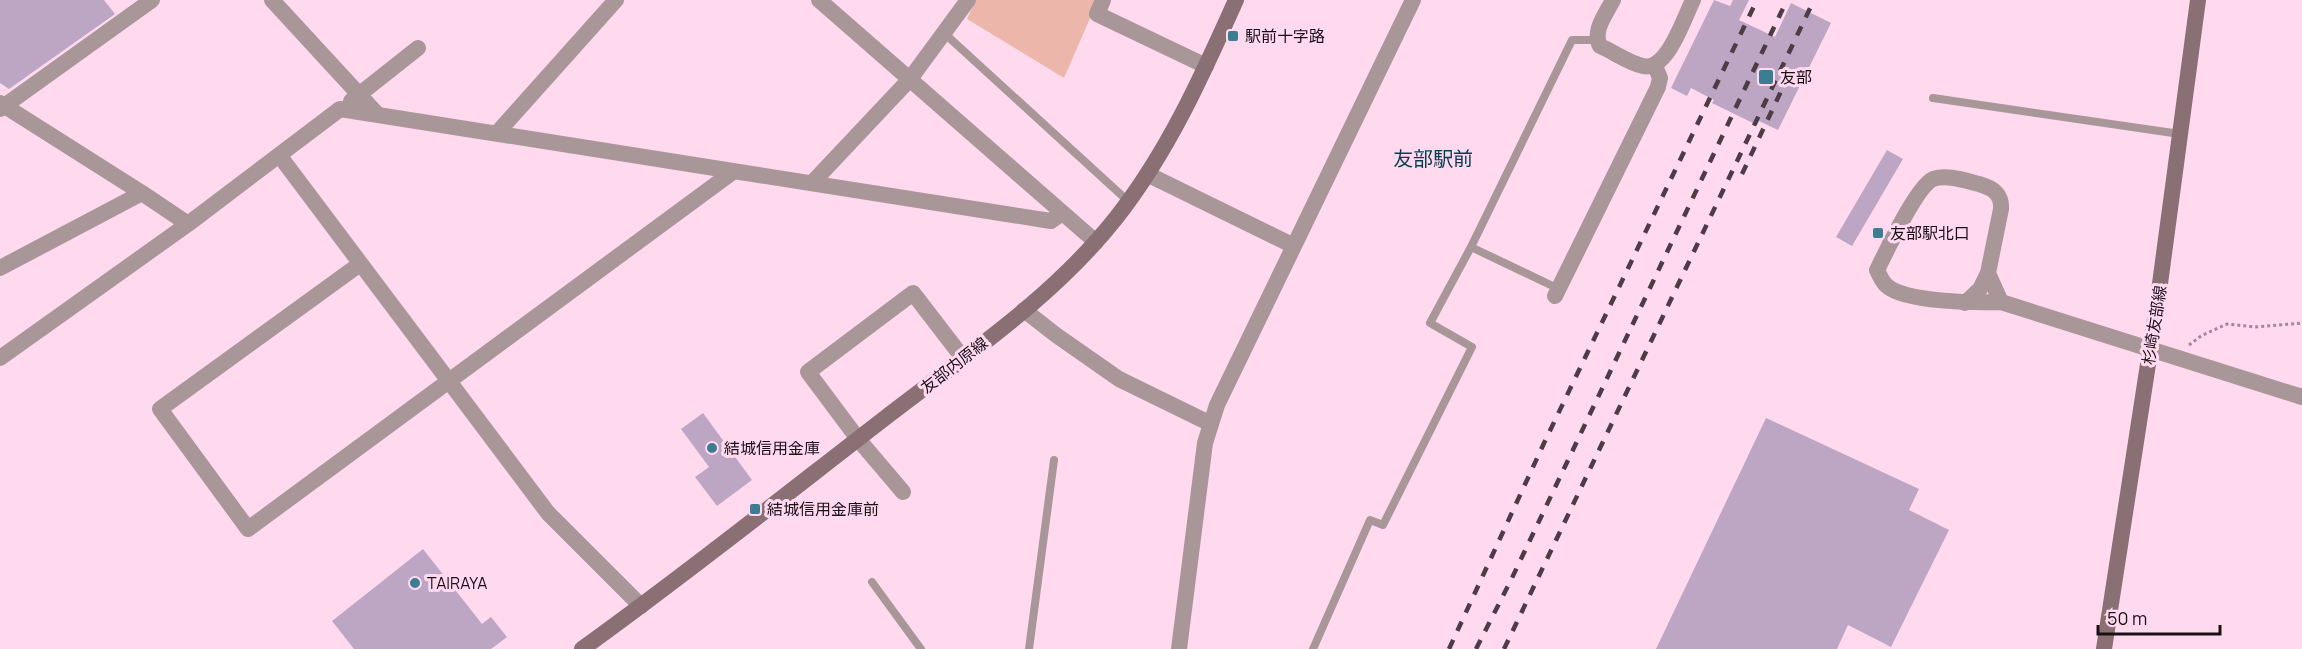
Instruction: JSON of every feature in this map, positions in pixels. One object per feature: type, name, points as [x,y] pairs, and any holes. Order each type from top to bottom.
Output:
[{"type":"main road","name":"友部内原線","points":[[582,649],[1024,310],[1096,242],[1149,175],[1206,66],[1236,0]]},
{"type":"main road","name":"杉崎友部線","points":[[2104,649],[2150,348],[2198,0]]},
{"type":"street","points":[[152,0],[1,106],[188,224]]},
{"type":"street","points":[[272,0],[376,114]]},
{"type":"street","points":[[497,133],[616,0]]},
{"type":"street","points":[[819,0],[1096,242]]},
{"type":"street","points":[[812,183],[910,79],[968,0]]},
{"type":"street","points":[[1103,0],[1097,14],[1206,66]]},
{"type":"street","points":[[1179,649],[1205,443],[1217,405],[1413,0]]},
{"type":"street","points":[[1613,0],[1597,32],[1597,40],[1600,46],[1644,67],[1655,66],[1665,58],[1693,0]]},
{"type":"street","points":[[0,358],[188,224],[418,48]]},
{"type":"street","points":[[1557,293],[1658,87],[1660,78],[1655,66]]},
{"type":"street","points":[[340,109],[1051,220],[1062,213]]},
{"type":"street","points":[[279,155],[548,513],[641,606]]},
{"type":"street","points":[[360,264],[160,409],[248,529],[734,171]]},
{"type":"street","points":[[1149,175],[1293,246]]},
{"type":"street","points":[[1965,303],[1980,289],[1988,273],[2001,201],[1997,192],[1986,186],[1954,178],[1935,178],[1925,184],[1891,241],[1877,270],[1888,287],[1899,292],[1955,303],[1965,303],[2001,302],[2302,397]]},
{"type":"street","points":[[0,268],[142,193]]},
{"type":"street","points":[[1988,273],[2001,302]]},
{"type":"street","points":[[903,492],[858,439],[808,372],[912,293],[963,358]]},
{"type":"street","points":[[1024,310],[1119,379],[1211,424]]},
{"type":"lane","points":[[945,33],[1128,202]]},
{"type":"lane","points":[[1313,649],[1370,520],[1383,525],[1472,347],[1430,323],[1471,247],[1572,39],[1597,40]]},
{"type":"lane","points":[[1933,98],[2180,134]]},
{"type":"lane","points":[[1471,247],[1557,293]]},
{"type":"lane","points":[[1029,649],[1054,460]]},
{"type":"lane","points":[[872,582],[921,649]]},
{"type":"path","points":[[2173,356],[2201,336],[2227,324],[2255,327],[2302,323]]},
{"type":"shaded area","points":[[976,0],[1098,0],[1064,78],[967,19]]},
{"type":"building","points":[[0,0],[104,0],[115,14],[9,89],[0,83]]},
{"type":"building","points":[[1714,0],[1730,6],[1733,0],[1749,0],[1739,20],[1775,37],[1791,3],[1831,23],[1778,130],[1759,121],[1757,125],[1712,103],[1714,100],[1691,88],[1687,96],[1671,88]]},
{"type":"building","points":[[1887,150],[1903,159],[1852,246],[1836,237]]},
{"type":"building","name":"結城信用金庫","points":[[703,413],[752,480],[717,506],[695,477],[709,467],[681,429]]},
{"type":"building","points":[[1766,418],[1919,489],[1909,510],[1949,530],[1891,647],[1848,625],[1837,649],[1656,649]]},
{"type":"building","name":"TAIRAYA","points":[[423,549],[482,624],[491,617],[507,637],[491,649],[354,649],[332,621]]},
{"type":"railway","points":[[1449,649],[1545,441],[1757,0]]},
{"type":"railway","points":[[1476,649],[1787,0]]},
{"type":"railway","points":[[1504,649],[1814,0]]},
{"type":"railway","points":[[1742,174],[1784,85]]},
{"type":"place","name":"駅前十字路","points":[[1233,36]]},
{"type":"place","name":"友部","points":[[1766,77]]},
{"type":"place","name":"友部駅北口","points":[[1878,233]]},
{"type":"place","name":"結城信用金庫","points":[[712,448]]},
{"type":"place","name":"結城信用金庫前","points":[[755,509]]},
{"type":"place","name":"TAIRAYA","points":[[415,583]]},
{"type":"district","name":"友部駅前","points":[[1433,158]]}]
